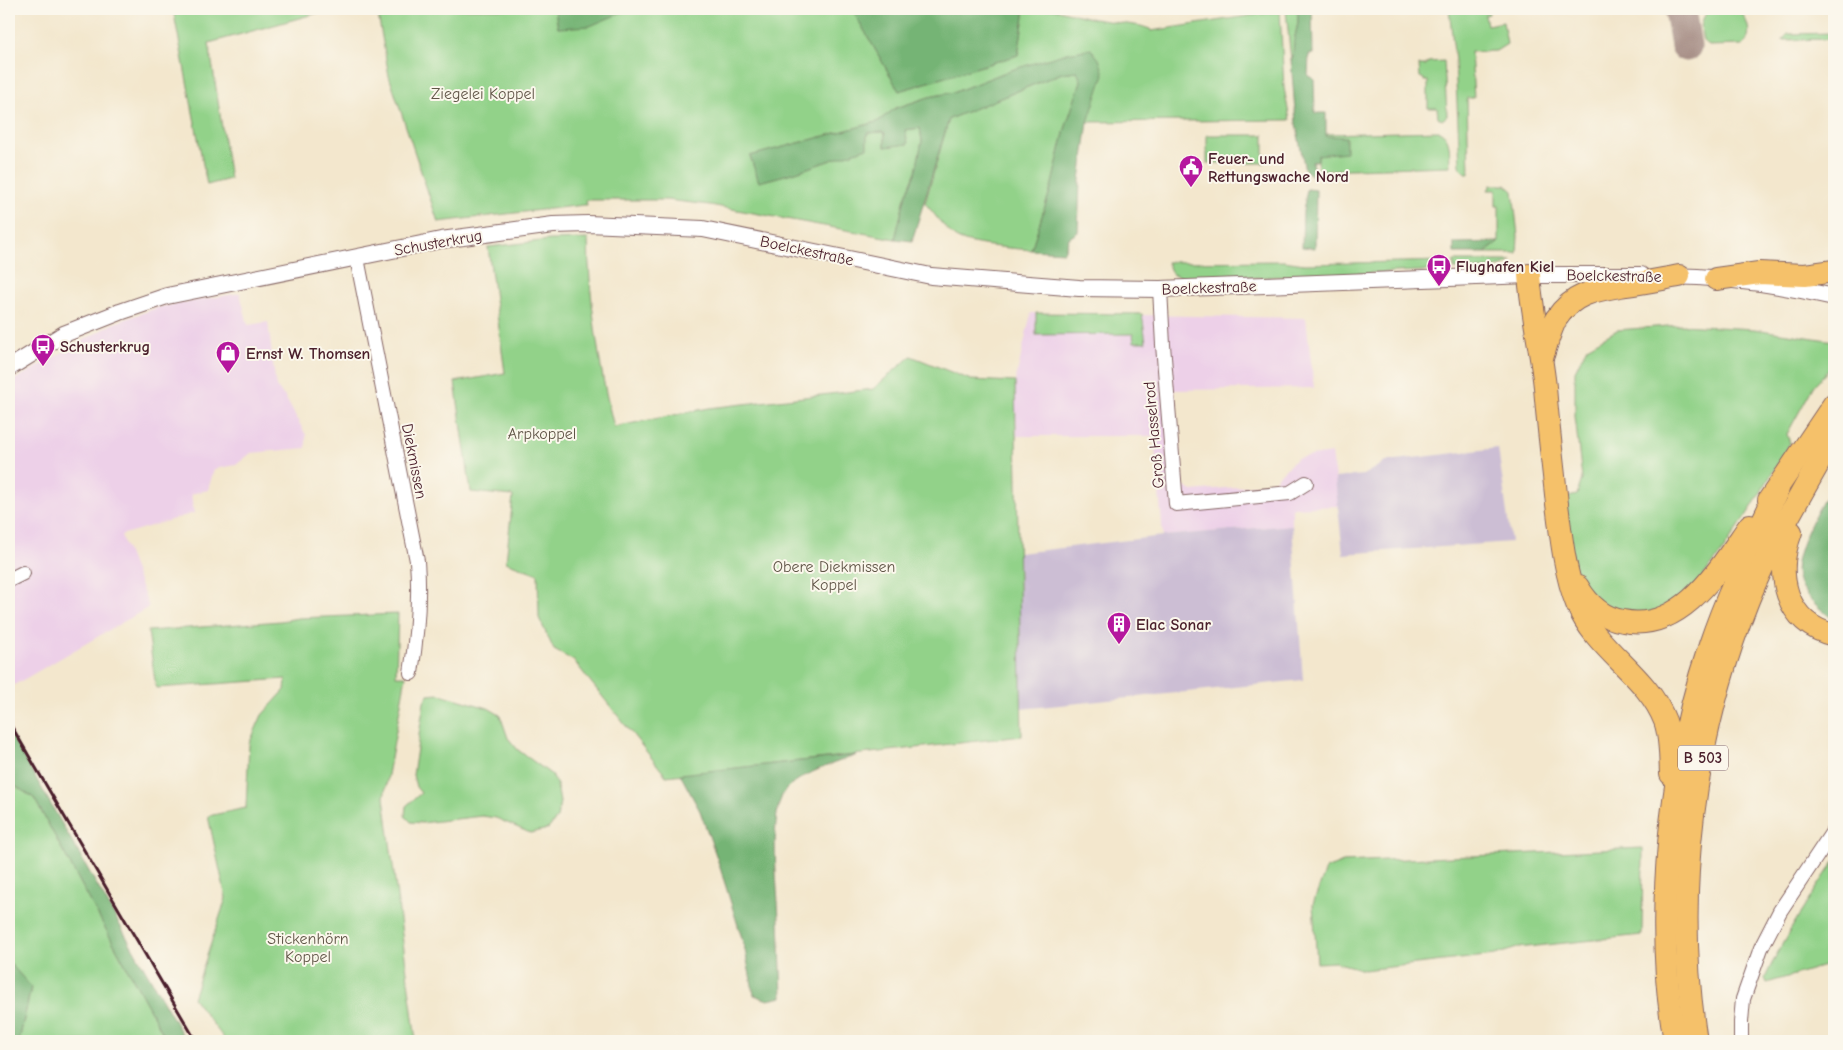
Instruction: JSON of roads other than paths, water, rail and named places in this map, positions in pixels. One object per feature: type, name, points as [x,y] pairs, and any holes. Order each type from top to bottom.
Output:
[{"type":"highway","points":[[1716,279],[1759,273],[1805,275],[1834,271]]},
{"type":"highway","points":[[1529,275],[1531,300],[1542,359],[1560,525],[1567,567],[1588,601],[1597,610],[1610,617],[1631,623],[1652,622],[1666,618],[1686,604],[1707,582],[1778,489]]},
{"type":"highway","points":[[1542,359],[1557,318],[1563,310],[1581,296],[1600,288],[1680,276]]},
{"type":"highway","name":"B 503","points":[[1675,1041],[1669,991],[1666,934],[1668,860],[1674,807],[1692,705],[1710,645],[1732,588],[1778,489],[1834,404]]},
{"type":"highway","name":"B 503","points":[[1696,1041],[1687,952],[1687,890],[1690,842],[1697,788],[1713,707],[1748,599],[1771,550],[1834,436]]},
{"type":"highway","name":"B 503","points":[[1803,493],[1784,557],[1783,574],[1787,592],[1794,608],[1802,618],[1815,628],[1834,636]]},
{"type":"highway","name":"B 503","points":[[1567,567],[1576,603],[1582,615],[1607,649],[1651,695],[1665,723],[1668,736],[1674,807]]},
{"type":"street","name":"Schusterkrug","points":[[9,368],[64,334],[158,299],[441,240],[553,225],[588,224]]},
{"type":"street","name":"Boelckestraße","points":[[588,224],[703,229],[931,276],[1079,288],[1160,289],[1529,275],[1680,276],[1806,290],[1834,297]]},
{"type":"street","name":"Diekmissen","points":[[357,258],[417,561],[418,608],[411,673]]},
{"type":"street","name":"Groß Hasselrod","points":[[1160,289],[1176,504],[1290,493],[1306,483]]},
{"type":"street","points":[[9,580],[23,573]]},
{"type":"street","points":[[1741,1041],[1743,999],[1761,948],[1780,911],[1834,830]]},
{"type":"railway","points":[[9,722],[196,1041]]},
{"type":"place","name":"Feuer- und Rettungswache Nord","points":[[1191,188]]},
{"type":"place","name":"Flughafen Kiel","points":[[1439,287]]},
{"type":"place","name":"Schusterkrug","points":[[43,367]]},
{"type":"place","name":"Ernst W. Thomsen","points":[[228,374]]},
{"type":"place","name":"Elac Sonar","points":[[1119,645]]},
{"type":"park label","name":"Ziegelei Koppel","points":[[483,93]]},
{"type":"park label","name":"Arpkoppel","points":[[542,433]]},
{"type":"park label","name":"Obere Diekmissen Koppel","points":[[834,575]]},
{"type":"park label","name":"Stickenhörn Koppel","points":[[308,947]]}]
